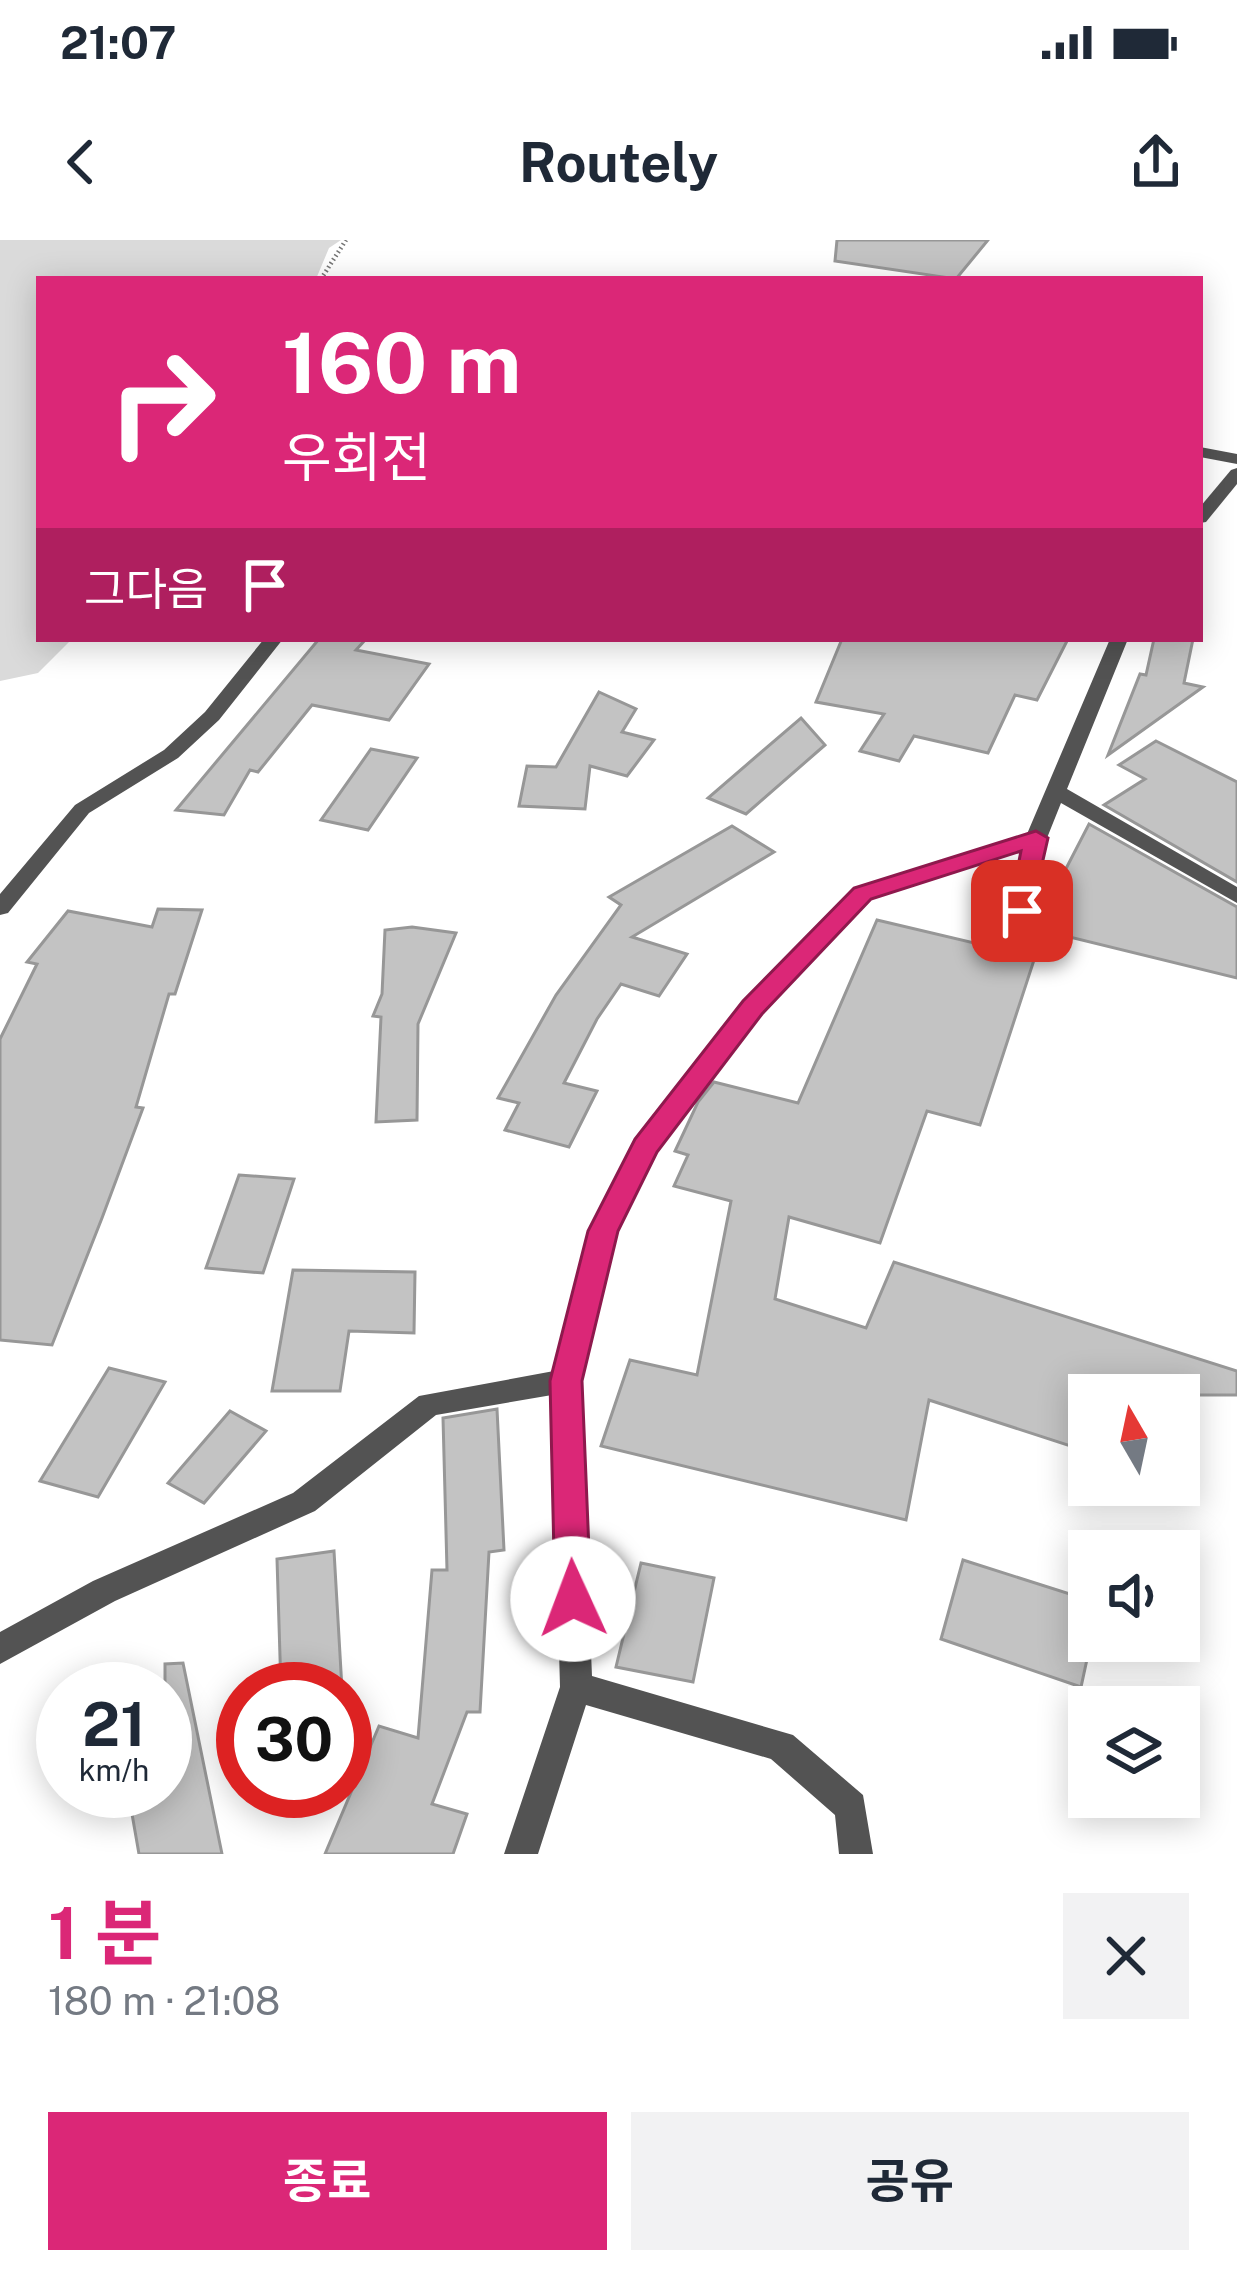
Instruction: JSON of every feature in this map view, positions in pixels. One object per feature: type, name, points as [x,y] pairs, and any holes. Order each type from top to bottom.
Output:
[{"type":"street","points":[[1203,453],[1237,459]]},
{"type":"street","points":[[1203,514],[1237,473]]},
{"type":"street","points":[[0,908],[82,809],[171,754],[212,716],[272,642]]},
{"type":"street","points":[[1015,947],[1036,838],[1118,642]]},
{"type":"street","points":[[1057,792],[1237,896]]},
{"type":"street","points":[[521,1854],[576,1687],[566,1381],[603,1231],[645,1147],[752,1008],[862,894],[1036,838]]},
{"type":"street","points":[[0,1649],[104,1591],[304,1502],[429,1404],[566,1381]]},
{"type":"street","points":[[576,1687],[781,1746],[851,1807],[856,1854]]},
{"type":"path","points":[[323,276],[346,240]]},
{"type":"shaded area","points":[[0,240],[341,240],[329,248],[317,276],[36,276],[36,642],[69,642],[38,673],[0,681]]},
{"type":"building","points":[[837,240],[988,240],[958,276],[835,261]]},
{"type":"building","points":[[316,642],[363,642],[356,650],[429,664],[389,720],[312,705],[258,772],[250,770],[224,815],[176,810]]},
{"type":"building","points":[[841,642],[1066,642],[1037,700],[1015,695],[988,753],[914,736],[899,761],[860,751],[884,714],[816,702]]},
{"type":"building","points":[[1153,642],[1192,642],[1184,683],[1203,687],[1108,755],[1140,674],[1146,675]]},
{"type":"building","points":[[599,692],[636,709],[622,732],[654,740],[627,776],[590,766],[585,809],[519,806],[527,766],[556,767]]},
{"type":"building","points":[[801,718],[825,745],[746,814],[708,798]]},
{"type":"building","points":[[1156,741],[1237,782],[1237,882],[1104,805],[1145,779],[1119,765]]},
{"type":"building","points":[[371,749],[417,758],[368,830],[321,820]]},
{"type":"building","points":[[1089,824],[1237,907],[1237,978],[1049,932],[1064,889],[1057,886]]},
{"type":"building","points":[[732,826],[774,852],[632,937],[687,954],[659,996],[621,984],[597,1019],[564,1083],[597,1091],[569,1147],[505,1130],[519,1103],[498,1098],[556,995],[621,905],[609,897]]},
{"type":"building","points":[[158,909],[202,910],[175,994],[169,994],[136,1107],[143,1108],[52,1345],[0,1340],[0,1039],[37,964],[27,962],[68,911],[152,927]]},
{"type":"building","points":[[877,920],[1000,949],[1007,956],[1035,957],[980,1125],[927,1111],[880,1243],[789,1217],[775,1299],[866,1328],[894,1262],[1237,1371],[1237,1395],[1200,1395],[1200,1374],[1068,1374],[1068,1445],[929,1400],[906,1520],[601,1446],[630,1360],[697,1375],[731,1201],[674,1186],[688,1155],[675,1151],[698,1102],[714,1082],[798,1103]]},
{"type":"building","points":[[412,927],[456,933],[418,1024],[417,1120],[376,1122],[381,1017],[373,1016],[382,994],[385,930]]},
{"type":"building","points":[[239,1175],[294,1179],[263,1273],[206,1268]]},
{"type":"building","points":[[293,1270],[415,1272],[414,1333],[349,1331],[340,1391],[272,1391]]},
{"type":"building","points":[[109,1368],[165,1382],[98,1497],[40,1481]]},
{"type":"building","points":[[497,1409],[504,1550],[489,1552],[480,1712],[467,1712],[432,1804],[467,1814],[453,1854],[325,1854],[340,1818],[372,1818],[372,1743],[379,1726],[418,1738],[432,1570],[447,1570],[443,1418]]},
{"type":"building","points":[[230,1411],[266,1431],[204,1503],[168,1483]]},
{"type":"building","points":[[334,1551],[340,1662],[280,1662],[277,1559]]},
{"type":"building","points":[[963,1560],[1068,1593],[1068,1662],[1086,1662],[1081,1686],[1078,1686],[941,1639]]},
{"type":"building","points":[[641,1563],[714,1578],[693,1682],[616,1667]]},
{"type":"building","points":[[192,1707],[222,1854],[139,1854],[133,1818],[192,1818]]},
{"type":"route","points":[[573,1599],[566,1381],[603,1231],[645,1147],[752,1008],[862,894],[1036,838],[1022,911]]}]
